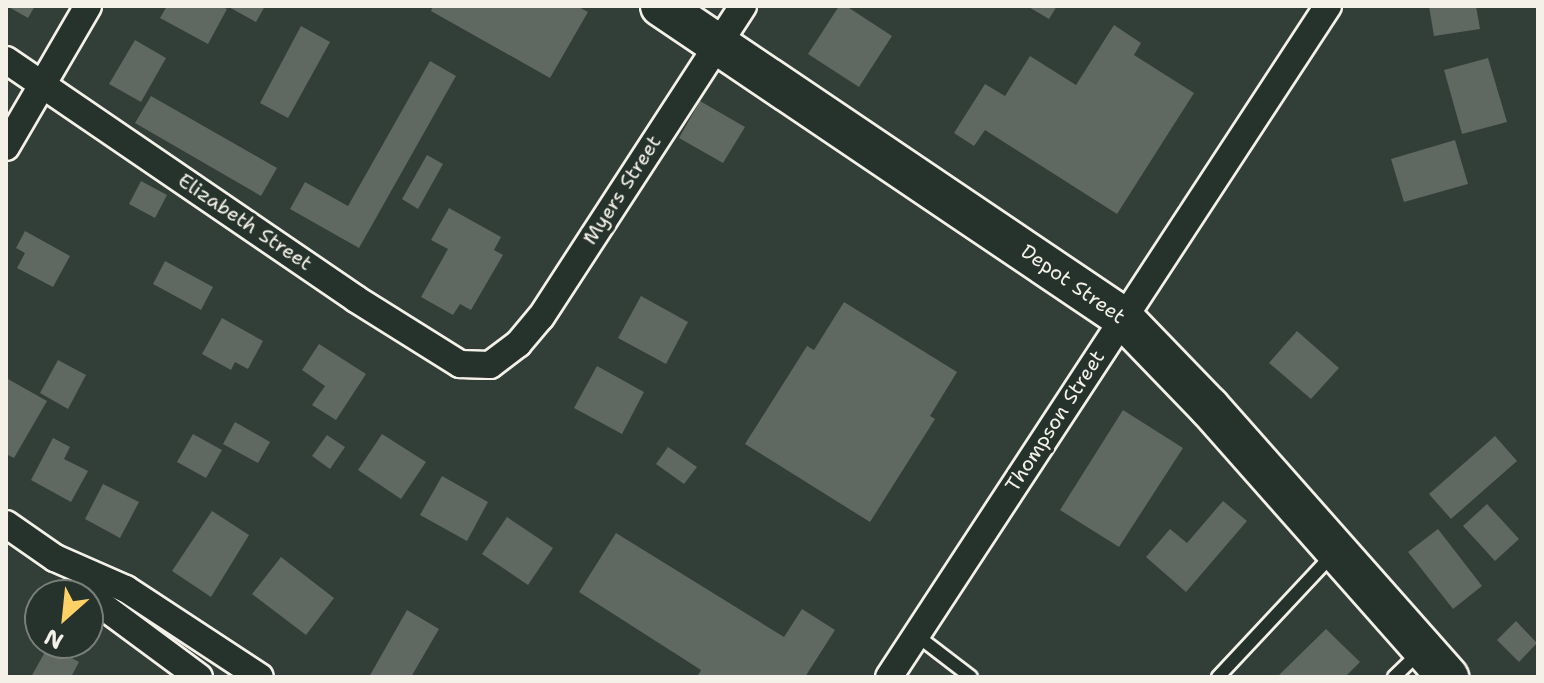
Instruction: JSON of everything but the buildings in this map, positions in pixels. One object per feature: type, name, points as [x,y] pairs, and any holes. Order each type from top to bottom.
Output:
[{"type":"main road","name":"Depot Street","points":[[661,6],[1122,317],[1209,407],[1435,663]]},
{"type":"street","points":[[6,147],[88,6]]},
{"type":"street","name":"Myers Street","points":[[490,365],[518,344],[541,317],[743,6]]},
{"type":"street","name":"Thompson Street","points":[[889,677],[1328,6]]},
{"type":"street","name":"Elizabeth Street","points":[[6,60],[382,315],[460,364],[490,365]]},
{"type":"street","points":[[6,524],[55,558],[126,589],[260,677]]},
{"type":"street","points":[[55,558],[74,579]]},
{"type":"street","points":[[104,607],[199,677]]},
{"type":"lane","points":[[1218,677],[1335,550]]},
{"type":"lane","points":[[916,635],[971,677]]},
{"type":"lane","points":[[1394,677],[1435,663]]}]
